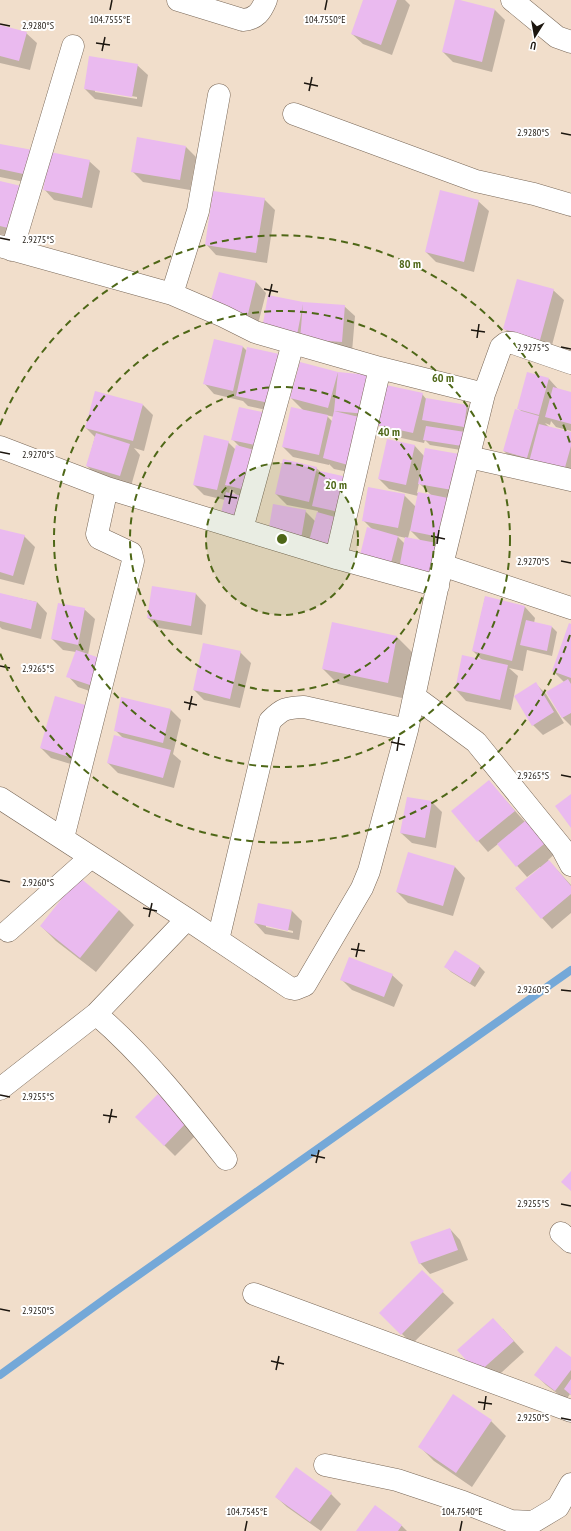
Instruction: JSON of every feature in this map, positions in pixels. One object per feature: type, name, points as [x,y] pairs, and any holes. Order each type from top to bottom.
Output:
[{"type":"street","points":[[178,0],[243,20],[251,20],[262,10],[266,0]]},
{"type":"street","points":[[512,0],[557,37],[571,42]]},
{"type":"street","points":[[73,46],[6,248],[172,294],[223,316],[254,332],[380,368],[484,394]]},
{"type":"street","points":[[172,294],[198,211],[219,95]]},
{"type":"street","points":[[294,114],[476,181],[534,194],[571,205]]},
{"type":"street","points":[[242,529],[293,342]]},
{"type":"street","points":[[0,798],[187,919],[290,988],[296,989],[305,985],[362,888],[369,871],[415,697],[440,575],[484,394],[497,354],[501,347],[506,343],[513,343],[571,363]]},
{"type":"street","points":[[336,558],[380,368]]},
{"type":"street","points":[[0,447],[108,488],[336,558],[440,575],[571,608]]},
{"type":"street","points":[[469,457],[571,480]]},
{"type":"street","points":[[63,838],[133,562],[130,553],[98,538],[97,534],[108,488]]},
{"type":"street","points":[[415,697],[476,742],[562,848],[571,865]]},
{"type":"street","points":[[218,940],[270,721],[280,710],[304,707],[407,730]]},
{"type":"street","points":[[8,930],[91,857]]},
{"type":"street","points":[[0,1089],[96,1014],[187,919]]},
{"type":"street","points":[[96,1014],[119,1034],[158,1077],[198,1122],[226,1159]]},
{"type":"street","points":[[254,1294],[571,1411]]},
{"type":"street","points":[[325,1465],[397,1480],[463,1502],[511,1521],[533,1522],[558,1507],[571,1484]]},
{"type":"building","points":[[363,0],[397,0],[381,45],[351,34]]},
{"type":"building","points":[[455,0],[495,9],[482,62],[442,52]]},
{"type":"building","points":[[0,25],[27,32],[19,61],[0,56]]},
{"type":"building","points":[[89,56],[138,64],[132,97],[84,89]]},
{"type":"building","points":[[137,137],[186,146],[180,180],[131,172]]},
{"type":"building","points":[[0,144],[33,150],[28,175],[0,169]]},
{"type":"building","points":[[50,152],[90,160],[82,198],[43,190]]},
{"type":"building","points":[[0,181],[21,186],[12,229],[0,226]]},
{"type":"building","points":[[440,190],[479,200],[464,262],[425,252]]},
{"type":"building","points":[[213,191],[265,198],[256,253],[205,245]]},
{"type":"building","points":[[219,272],[256,281],[247,318],[209,307]]},
{"type":"building","points":[[517,279],[554,289],[540,340],[503,329]]},
{"type":"building","points":[[268,295],[303,302],[345,305],[342,342],[300,339],[303,304],[297,335],[262,329]]},
{"type":"building","points":[[214,339],[243,346],[233,391],[203,384]]},
{"type":"building","points":[[247,347],[279,354],[269,403],[236,396]]},
{"type":"building","points":[[300,362],[338,372],[328,408],[290,398]]},
{"type":"building","points":[[338,372],[369,375],[366,414],[334,411]]},
{"type":"building","points":[[527,372],[549,378],[539,415],[517,409]]},
{"type":"building","points":[[386,385],[423,393],[413,433],[377,425]]},
{"type":"building","points":[[553,387],[571,392],[571,424],[545,417]]},
{"type":"building","points":[[95,391],[143,404],[133,441],[85,428]]},
{"type":"building","points":[[426,398],[467,405],[464,427],[422,420]]},
{"type":"building","points":[[239,407],[267,413],[260,446],[231,440]]},
{"type":"building","points":[[291,407],[328,415],[319,455],[282,447]]},
{"type":"building","points":[[515,409],[539,416],[527,458],[503,451]]},
{"type":"building","points":[[334,411],[359,417],[348,465],[323,458]]},
{"type":"building","points":[[539,424],[571,432],[571,446],[564,471],[529,462]]},
{"type":"building","points":[[426,426],[465,432],[462,446],[423,440]]},
{"type":"building","points":[[96,433],[130,444],[120,476],[86,466]]},
{"type":"building","points":[[204,435],[229,441],[217,490],[193,485]]},
{"type":"building","points":[[387,439],[415,445],[406,485],[378,479]]},
{"type":"building","points":[[236,445],[261,452],[250,491],[225,485]]},
{"type":"building","points":[[425,448],[459,454],[452,490],[418,484]]},
{"type":"building","points":[[283,459],[317,467],[309,502],[275,494]]},
{"type":"building","points":[[320,471],[347,477],[339,512],[312,506]]},
{"type":"building","points":[[368,487],[405,494],[398,528],[362,521]]},
{"type":"building","points":[[226,492],[246,497],[238,522],[220,517]]},
{"type":"building","points":[[418,492],[453,499],[444,538],[410,531]]},
{"type":"building","points":[[273,504],[306,510],[301,539],[268,533]]},
{"type":"building","points":[[317,512],[342,519],[334,547],[309,541]]},
{"type":"building","points":[[367,527],[398,536],[391,563],[360,555]]},
{"type":"building","points":[[0,529],[25,535],[13,576],[0,572]]},
{"type":"building","points":[[405,537],[442,544],[435,577],[399,569]]},
{"type":"building","points":[[152,586],[196,593],[191,626],[147,618]]},
{"type":"building","points":[[0,593],[37,602],[31,629],[0,621]]},
{"type":"building","points":[[485,596],[525,606],[512,661],[472,651]]},
{"type":"building","points":[[58,603],[85,608],[78,645],[51,639]]},
{"type":"building","points":[[526,620],[552,626],[547,651],[520,645]]},
{"type":"building","points":[[332,622],[397,636],[388,683],[322,669]]},
{"type":"building","points":[[569,623],[571,624],[571,678],[552,671]]},
{"type":"building","points":[[203,643],[241,651],[230,699],[193,690]]},
{"type":"building","points":[[76,650],[106,660],[96,687],[66,677]]},
{"type":"building","points":[[462,655],[508,665],[500,700],[455,690]]},
{"type":"building","points":[[568,679],[571,684],[571,713],[562,718],[546,692]]},
{"type":"building","points":[[536,682],[554,712],[532,726],[514,696]]},
{"type":"building","points":[[55,696],[92,707],[76,759],[40,748]]},
{"type":"building","points":[[121,697],[171,709],[163,743],[114,731]]},
{"type":"building","points":[[114,735],[171,750],[163,778],[107,763]]},
{"type":"building","points":[[489,780],[515,811],[477,842],[451,811]]},
{"type":"building","points":[[571,794],[571,828],[555,806]]},
{"type":"building","points":[[407,797],[432,801],[425,838],[400,833]]},
{"type":"building","points":[[530,817],[549,840],[516,867],[497,844]]},
{"type":"building","points":[[408,852],[455,866],[443,906],[396,892]]},
{"type":"building","points":[[549,860],[571,886],[571,894],[541,919],[515,888]]},
{"type":"building","points":[[79,877],[119,910],[80,958],[40,926]]},
{"type":"building","points":[[258,903],[292,910],[288,931],[254,923]]},
{"type":"building","points":[[455,950],[480,966],[470,983],[444,967]]},
{"type":"building","points":[[349,957],[393,974],[384,997],[340,980]]},
{"type":"building","points":[[158,1094],[187,1122],[164,1146],[135,1117]]},
{"type":"building","points":[[571,1171],[571,1191],[561,1182]]},
{"type":"building","points":[[450,1228],[458,1250],[419,1264],[410,1242]]},
{"type":"building","points":[[422,1270],[444,1291],[401,1335],[379,1313]]},
{"type":"building","points":[[493,1318],[514,1341],[478,1373],[457,1350]]},
{"type":"building","points":[[556,1346],[571,1357],[571,1370],[555,1391],[534,1375]]},
{"type":"building","points":[[571,1379],[571,1395],[564,1389]]},
{"type":"building","points":[[453,1394],[492,1420],[456,1473],[418,1447]]},
{"type":"building","points":[[296,1467],[332,1493],[310,1522],[275,1497]]},
{"type":"building","points":[[375,1505],[402,1525],[398,1531],[356,1531]]},
{"type":"waterway","points":[[0,1375],[113,1293],[571,970]]}]
